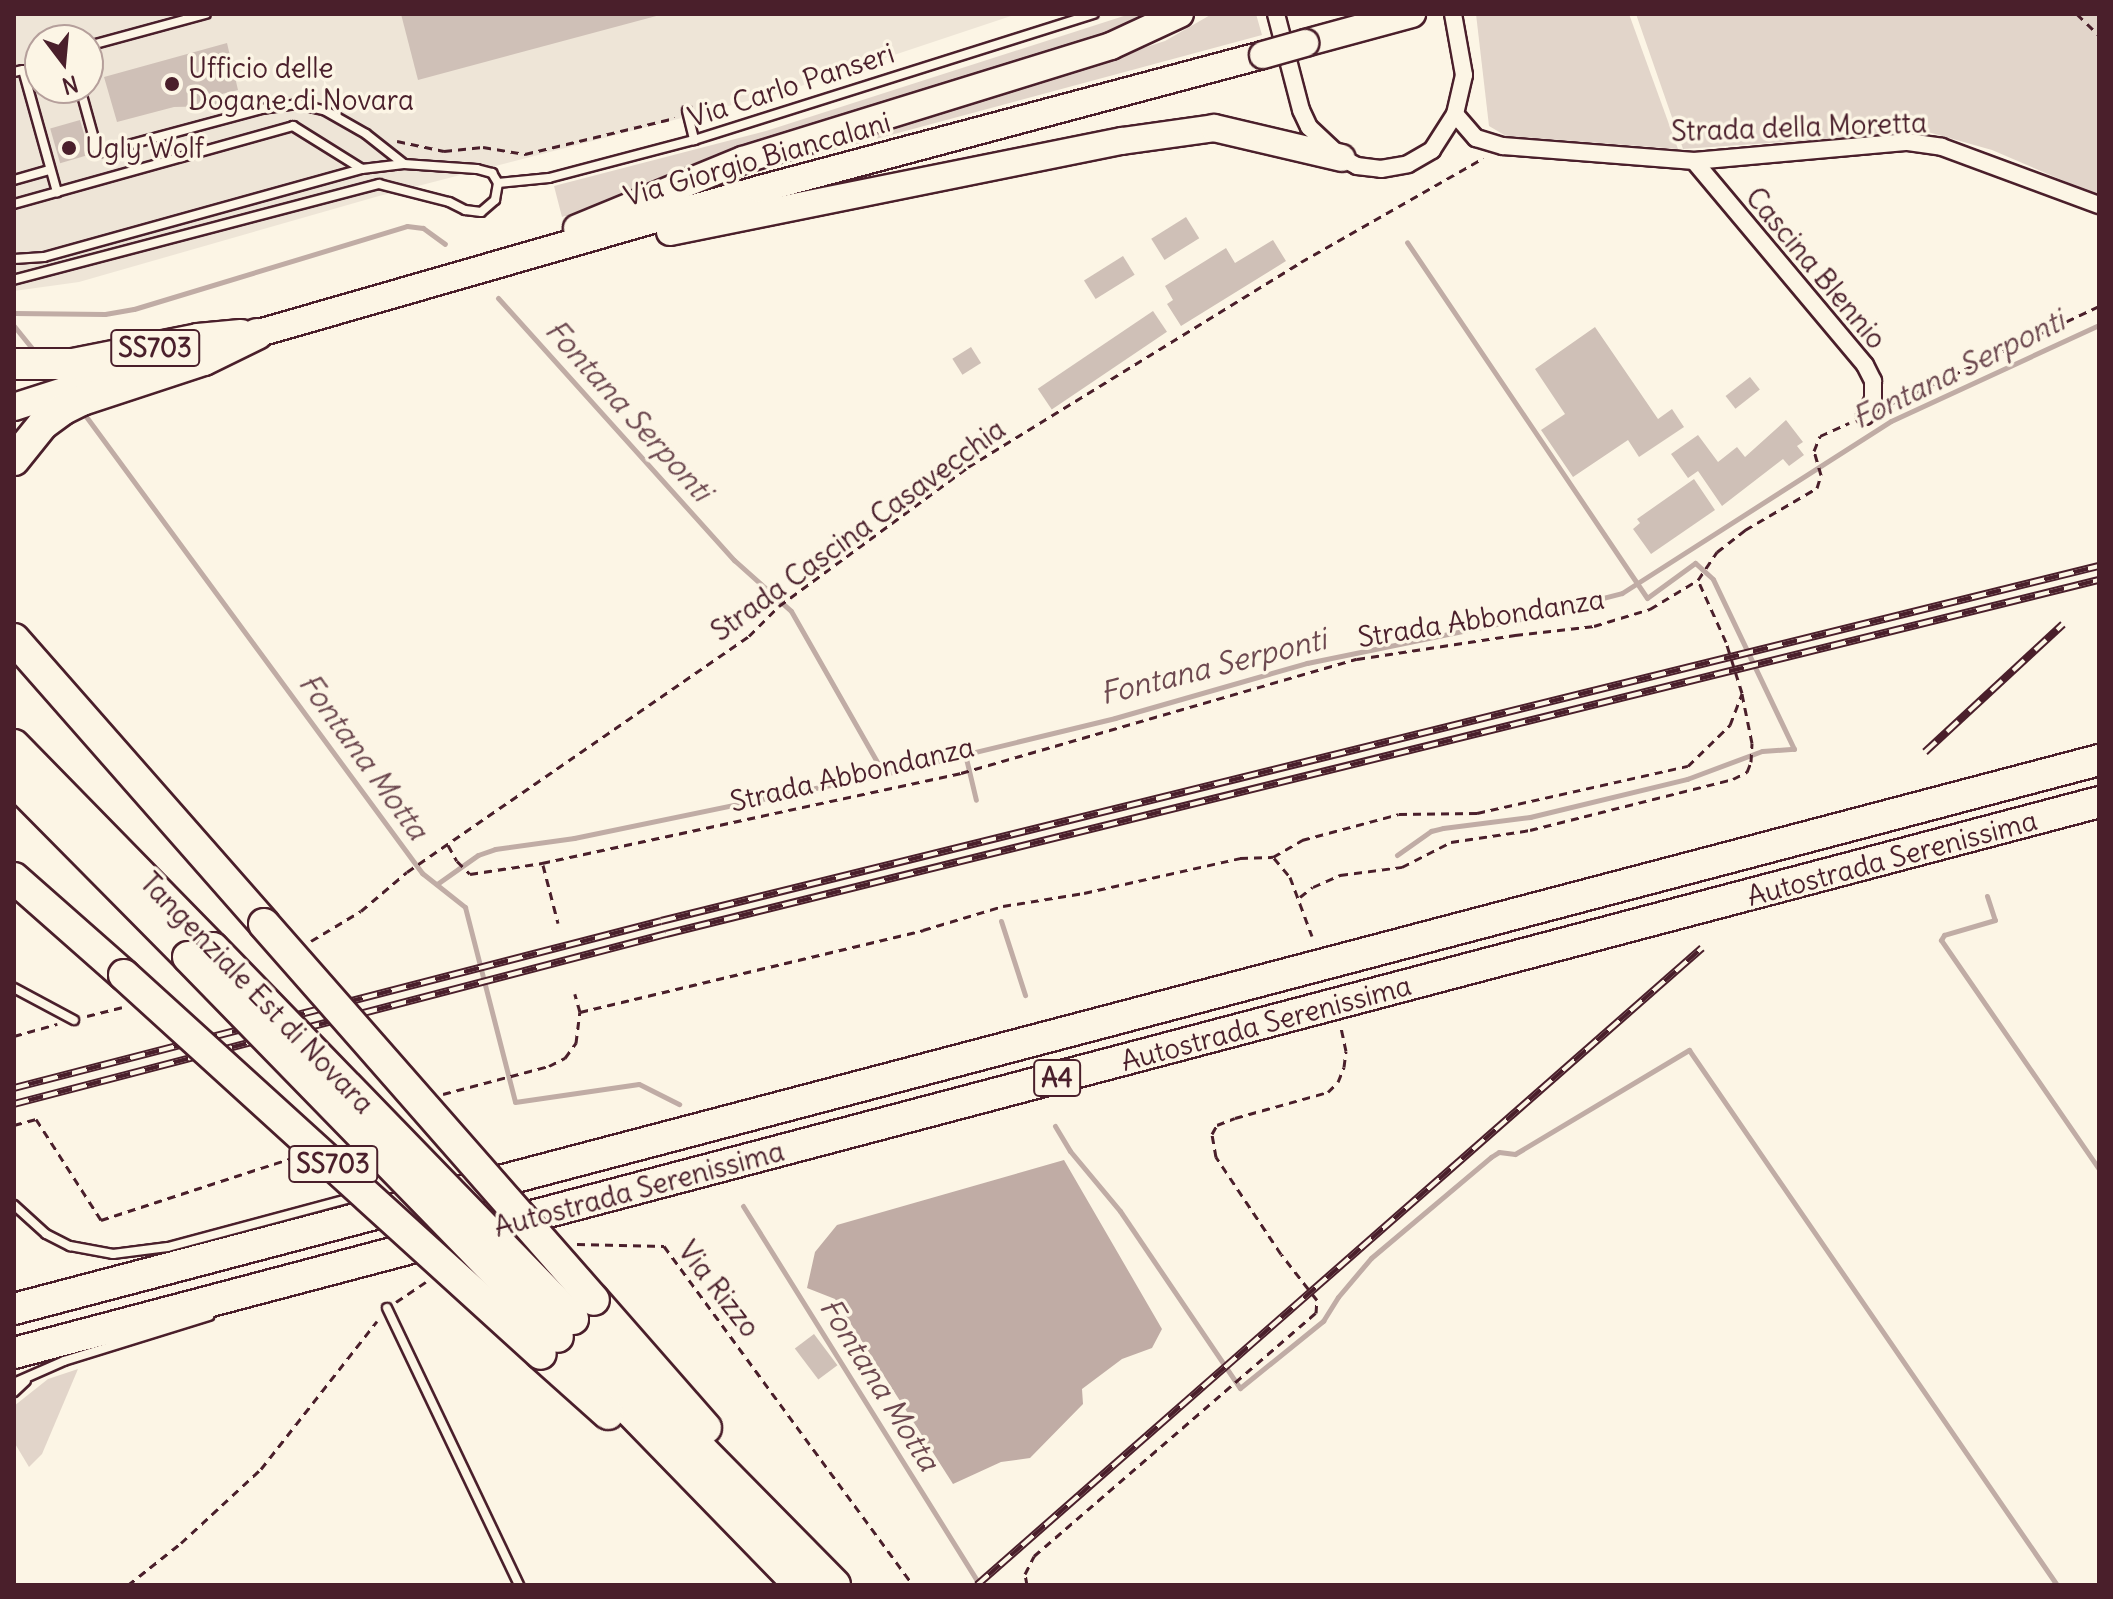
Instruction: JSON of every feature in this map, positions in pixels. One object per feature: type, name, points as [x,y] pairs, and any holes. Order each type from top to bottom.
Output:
[{"type":"highway","name":"SS703","points":[[56,382],[204,360],[257,334]]},
{"type":"highway","name":"SS703","points":[[14,460],[43,424],[56,382],[73,364],[198,339],[257,334]]},
{"type":"highway","name":"SS703","points":[[15,639],[264,924],[567,1327],[796,1570]]},
{"type":"highway","name":"Tangenziale Est di Novara","points":[[14,745],[200,952],[567,1327],[796,1570],[835,1585]]},
{"type":"highway","name":"Autostrada Serenissima","points":[[14,1309],[2099,760]]},
{"type":"highway","name":"Tangenziale Est di Novara","points":[[14,781],[200,952]]},
{"type":"highway","name":"Autostrada Serenissima","points":[[22,1365],[349,1266],[2099,802]]},
{"type":"highway","name":"SS703","points":[[14,878],[124,975],[567,1327]]},
{"type":"main road","points":[[455,279],[743,160],[1111,46],[1180,14]]},
{"type":"main road","name":"Via Giorgio Biancalani","points":[[14,389],[120,371],[455,279],[760,189],[1412,14]]},
{"type":"main road","points":[[455,279],[1122,141],[1214,128],[1342,158]]},
{"type":"main road","name":"Via Giorgio Biancalani","points":[[14,407],[56,382]]},
{"type":"street","points":[[1276,14],[1301,110],[1309,127],[1342,158],[1357,166],[1381,169],[1408,164],[1432,150],[1461,102],[1464,75],[1453,14]]},
{"type":"street","name":"Strada della Moretta","points":[[1455,114],[1476,138],[1503,146],[1694,161],[1908,142],[1942,147],[2099,205]]},
{"type":"street","name":"Cascina Blennio","points":[[1694,161],[1865,365],[1873,381],[1873,400],[1865,416]]},
{"type":"lane","points":[[104,42],[206,14]]},
{"type":"lane","name":"Via Carlo Panseri","points":[[14,259],[44,257],[362,169],[404,164],[488,171],[498,183],[549,178],[694,140],[1094,14]]},
{"type":"lane","points":[[14,72],[23,70],[57,192]]},
{"type":"lane","points":[[84,104],[98,153],[262,109],[297,104],[324,110],[366,134],[404,164]]},
{"type":"lane","points":[[687,113],[694,140]]},
{"type":"lane","points":[[14,204],[293,126],[362,169]]},
{"type":"lane","points":[[14,180],[50,170]]},
{"type":"lane","points":[[14,280],[379,184],[481,212],[495,200],[498,183]]},
{"type":"lane","points":[[14,988],[74,1020]]},
{"type":"lane","points":[[523,1164],[615,1150]]},
{"type":"lane","points":[[462,1173],[493,1168]]},
{"type":"lane","points":[[401,1185],[447,1175]]},
{"type":"lane","points":[[14,1205],[46,1234],[70,1246],[113,1254],[168,1247],[371,1193]]},
{"type":"lane","points":[[254,1301],[349,1266]]},
{"type":"lane","points":[[387,1308],[519,1585]]},
{"type":"lane","points":[[22,1365],[64,1361],[226,1311]]},
{"type":"lane","points":[[14,1383],[22,1365]]},
{"type":"lane","points":[[14,1392],[22,1365]]},
{"type":"path","points":[[2077,14],[2099,35]]},
{"type":"path","points":[[394,140],[444,151],[483,147],[525,154],[687,113]]},
{"type":"path","name":"Strada Cascina Casavecchia","points":[[448,845],[749,636],[789,598],[968,467],[1301,262],[1503,146]]},
{"type":"path","name":"Strada Abbondanza","points":[[448,845],[467,871],[542,863],[961,773],[1357,659],[1594,626],[1650,609],[1700,578],[1717,552],[1745,530],[1817,488],[1821,475],[1814,451],[1820,436],[2099,306]]},
{"type":"path","points":[[1300,897],[1340,875],[1402,867],[1451,842],[1530,830],[1733,779],[1747,772],[1752,747],[1742,693],[1726,642],[1700,578]]},
{"type":"path","points":[[580,1012],[923,930],[1003,906],[1084,893],[1240,858],[1273,857],[1302,840],[1399,814],[1477,813],[1688,766],[1730,725],[1742,693]]},
{"type":"path","points":[[411,869],[448,845]]},
{"type":"path","points":[[1273,857],[1290,877],[1300,897],[1312,936]]},
{"type":"path","points":[[542,863],[558,923]]},
{"type":"path","points":[[499,1078],[565,1058],[576,1043],[580,1012],[575,994]]},
{"type":"path","points":[[1027,1585],[1025,1574],[1034,1556],[1310,1320],[1319,1307],[1312,1291],[1281,1254],[1216,1157],[1212,1134],[1217,1125],[1235,1118],[1328,1092],[1338,1082],[1344,1067],[1346,1051],[1341,1027]]},
{"type":"path","points":[[14,1125],[36,1119],[101,1220],[294,1158]]},
{"type":"path","name":"Via Rizzo","points":[[570,1245],[585,1242],[664,1246],[913,1585]]},
{"type":"path","points":[[128,1585],[181,1543],[261,1469],[387,1308],[421,1283],[436,1279]]},
{"type":"shaded area","points":[[14,14],[1017,14],[786,91],[379,196],[79,282],[14,291]]},
{"type":"shaded area","points":[[1130,14],[1158,14],[562,217],[554,186],[766,131]]},
{"type":"shaded area","points":[[1212,14],[1256,14],[1262,35],[779,165],[1165,41]]},
{"type":"shaded area","points":[[1476,14],[1629,14],[1678,149],[1506,136],[1489,126]]},
{"type":"shaded area","points":[[1636,14],[2099,14],[2099,196],[1992,150],[1928,132],[1683,149]]},
{"type":"shaded area","points":[[1064,1160],[1162,1329],[1152,1348],[1122,1359],[1082,1389],[1083,1404],[1030,1458],[1001,1462],[953,1484],[835,1299],[807,1288],[815,1252],[837,1225]]},
{"type":"shaded area","points":[[78,1369],[42,1454],[29,1467],[14,1442],[14,1406],[48,1379]]},
{"type":"building","points":[[401,14],[660,14],[660,15],[418,80]]},
{"type":"building","name":"Ufficio delle Dogane di Novara","points":[[227,43],[238,90],[218,95],[217,106],[174,107],[117,122],[104,77]]},
{"type":"building","points":[[80,120],[90,155],[60,163],[50,129]]},
{"type":"building","points":[[1186,217],[1199,238],[1164,260],[1151,239]]},
{"type":"building","points":[[1273,240],[1286,261],[1181,326],[1167,304],[1173,300],[1165,286],[1226,248],[1235,263]]},
{"type":"building","points":[[1123,256],[1135,275],[1096,299],[1084,280]]},
{"type":"building","points":[[1153,311],[1167,332],[1052,409],[1038,389]]},
{"type":"building","points":[[1595,327],[1658,419],[1672,409],[1684,427],[1639,457],[1628,440],[1573,477],[1541,430],[1565,414],[1535,369]]},
{"type":"building","points":[[971,347],[981,363],[962,375],[952,359]]},
{"type":"building","points":[[1750,377],[1760,390],[1735,409],[1726,396]]},
{"type":"building","points":[[1786,420],[1803,442],[1797,446],[1804,455],[1789,466],[1783,459],[1722,506],[1698,471],[1688,478],[1671,454],[1698,435],[1718,462],[1737,447],[1745,457]]},
{"type":"building","points":[[1694,479],[1715,510],[1651,554],[1633,529],[1640,523],[1637,519]]},
{"type":"building","points":[[814,1334],[837,1365],[818,1380],[795,1348]]},
{"type":"waterway","name":"Fontana Serponti","points":[[14,313],[105,314],[134,309],[407,226],[423,228],[445,244]]},
{"type":"waterway","points":[[1397,855],[1431,831],[1530,817],[1687,779],[1762,751],[1794,749],[1713,579],[1695,563],[1647,598],[1407,242]]},
{"type":"waterway","name":"Fontana Serponti","points":[[498,298],[734,560],[791,611],[884,774],[1115,718],[1307,663],[1521,619],[1622,593],[1891,421],[2099,325]]},
{"type":"waterway","name":"Fontana Motta","points":[[14,326],[36,353]]},
{"type":"waterway","name":"Fontana Motta","points":[[82,411],[422,873],[465,907],[515,1102],[639,1084],[679,1104]]},
{"type":"waterway","points":[[965,754],[976,800]]},
{"type":"waterway","points":[[437,884],[478,855],[495,849],[574,838],[884,774]]},
{"type":"waterway","points":[[1987,896],[1995,920],[1944,935],[1941,940],[2099,1169]]},
{"type":"waterway","points":[[1001,921],[1025,995]]},
{"type":"waterway","points":[[1055,1126],[1070,1151],[1120,1211],[1240,1388],[1323,1321],[1338,1297],[1371,1258],[1491,1157],[1499,1152],[1515,1154],[1689,1050],[2057,1585]]},
{"type":"waterway","name":"Fontana Motta","points":[[743,1206],[980,1585]]},
{"type":"railway","points":[[14,1088],[661,921],[2099,566]]},
{"type":"railway","points":[[14,1104],[666,934],[2099,580]]},
{"type":"railway","points":[[1925,752],[2063,624]]},
{"type":"railway","points":[[977,1585],[1702,948]]},
{"type":"place","name":"Ufficio delle Dogane di Novara","points":[[172,84]]},
{"type":"place","name":"Ugly Wolf","points":[[69,148]]}]
